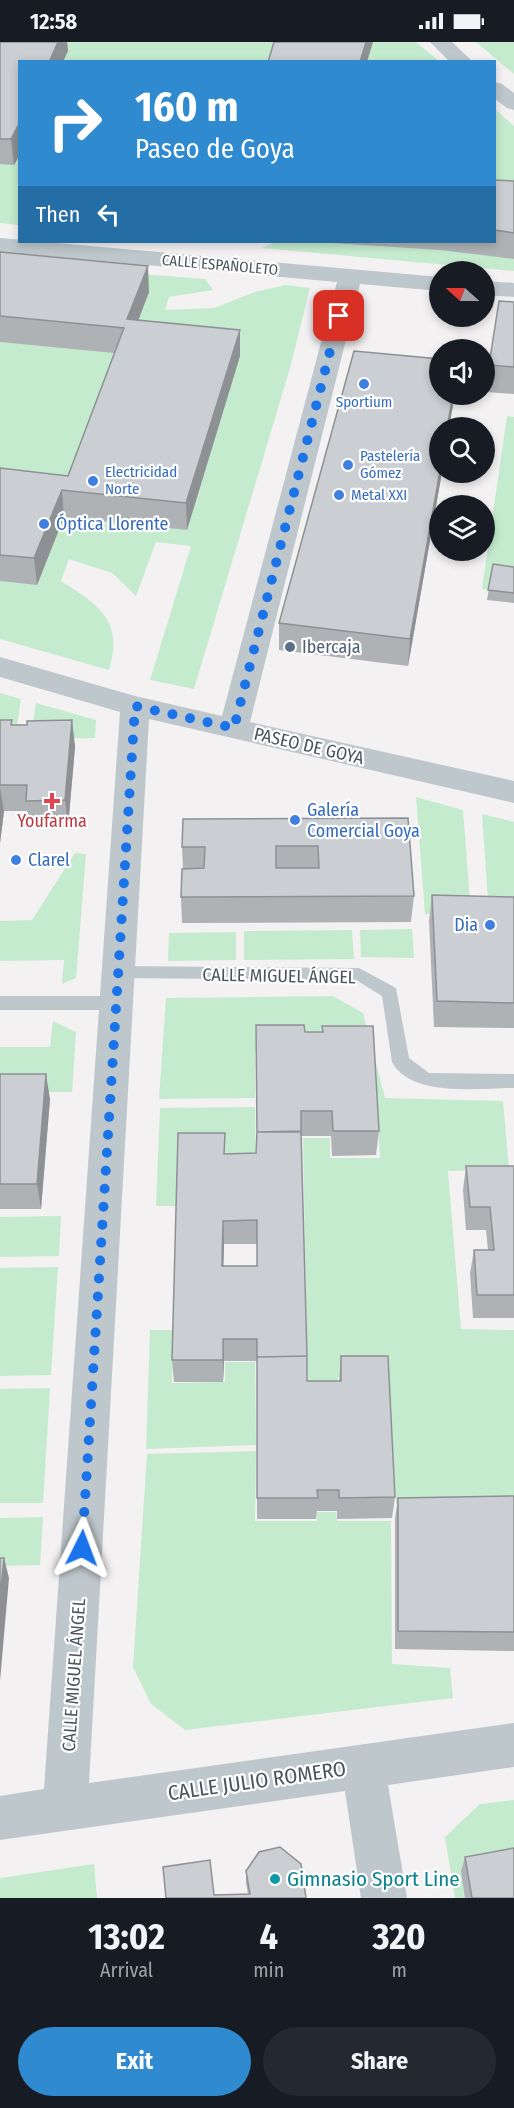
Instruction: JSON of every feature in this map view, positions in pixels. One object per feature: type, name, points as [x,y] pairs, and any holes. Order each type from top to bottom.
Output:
[{"type":"street","points":[[440,42],[462,60]]},
{"type":"street","points":[[496,89],[514,104]]},
{"type":"street","name":"CALLE ESPAÑOLETO","points":[[0,245],[429,283]]},
{"type":"street","points":[[234,728],[350,278]]},
{"type":"street","points":[[495,289],[514,290]]},
{"type":"street","name":"PASEO DE GOYA","points":[[0,667],[135,706],[514,792]]},
{"type":"street","name":"CALLE MIGUEL ÁNGEL","points":[[65,1808],[135,706]]},
{"type":"street","name":"CALLE JULIO ROMERO","points":[[0,1818],[514,1745]]},
{"type":"street","points":[[363,1766],[384,1898]]},
{"type":"lane","name":"CALLE MIGUEL ÁNGEL","points":[[0,1003],[117,988],[359,974],[390,993],[400,1062],[426,1080],[514,1081]]},
{"type":"green space","points":[[0,42],[416,42],[438,60],[18,60],[18,225],[0,223]]},
{"type":"green space","points":[[476,42],[514,42],[514,74]]},
{"type":"green space","points":[[496,110],[514,126],[514,271],[495,269],[495,261],[429,261],[429,263],[262,248],[272,243],[496,243]]},
{"type":"green space","points":[[0,263],[205,279],[213,290],[169,297],[165,310],[214,308],[255,292],[285,285],[310,288],[290,368],[194,689],[150,680],[191,546],[156,542],[136,596],[112,573],[69,559],[61,581],[97,607],[105,616],[110,627],[113,653],[109,670],[0,639]]},
{"type":"green space","points":[[507,416],[514,417],[514,577],[489,590],[482,589],[486,561],[495,561],[495,499]]},
{"type":"green space","points":[[0,693],[21,699],[15,739],[0,739]]},
{"type":"green space","points":[[36,703],[96,720],[95,738],[30,739]]},
{"type":"green space","points":[[416,797],[463,810],[471,914],[425,914]]},
{"type":"green space","points":[[482,814],[514,822],[514,914],[489,914]]},
{"type":"green space","points":[[75,853],[86,854],[76,978],[62,984],[64,960],[0,961],[0,921],[32,920]]},
{"type":"green space","points":[[412,929],[414,958],[361,957],[360,930]]},
{"type":"green space","points":[[352,930],[354,959],[244,960],[244,931]]},
{"type":"green space","points":[[236,932],[236,960],[168,961],[169,933]]},
{"type":"green space","points":[[333,996],[363,1013],[373,1050],[255,1051],[255,1098],[159,1099],[166,998]]},
{"type":"green space","points":[[53,1021],[76,1032],[72,1092],[0,1092],[0,1047],[50,1047]]},
{"type":"green space","points":[[374,1057],[385,1098],[503,1101],[509,1170],[448,1171],[461,1329],[514,1330],[514,1504],[396,1504],[387,1377],[338,1377],[339,1402],[308,1401],[303,1138],[330,1138],[330,1158],[380,1158]]},
{"type":"green space","points":[[255,1107],[256,1176],[177,1206],[156,1206],[160,1108]]},
{"type":"green space","points":[[61,1216],[59,1256],[0,1257],[0,1217]]},
{"type":"green space","points":[[58,1267],[51,1375],[0,1376],[0,1268]]},
{"type":"green space","points":[[150,1330],[173,1330],[172,1383],[225,1382],[225,1362],[255,1362],[256,1445],[146,1449]]},
{"type":"green space","points":[[50,1388],[43,1503],[0,1503],[0,1389]]},
{"type":"green space","points":[[256,1451],[255,1521],[317,1521],[317,1512],[336,1512],[337,1521],[391,1521],[392,1664],[450,1668],[453,1698],[185,1730],[151,1704],[133,1667],[147,1454]]},
{"type":"green space","points":[[43,1517],[40,1565],[0,1566],[0,1518]]},
{"type":"green space","points":[[514,1800],[514,1898],[455,1898],[445,1837],[480,1804]]},
{"type":"green space","points":[[94,1864],[97,1898],[0,1898],[0,1878]]},
{"type":"building","points":[[0,42],[58,42],[50,60],[18,60],[18,126],[11,139],[0,139]]},
{"type":"building","points":[[274,42],[366,42],[361,60],[269,60]]},
{"type":"building","points":[[496,180],[514,181],[514,233],[496,230]]},
{"type":"building","points":[[0,252],[148,266],[127,319],[240,330],[186,503],[62,490],[34,558],[0,555],[0,468],[68,476],[124,328],[0,316]]},
{"type":"building","points":[[499,301],[514,302],[514,367],[495,365],[495,339],[493,339]]},
{"type":"building","points":[[354,351],[429,358],[429,405],[451,405],[449,417],[429,417],[429,483],[438,483],[436,495],[429,495],[429,533],[410,639],[279,623]]},
{"type":"building","points":[[493,564],[514,567],[514,593],[488,590]]},
{"type":"building","points":[[0,720],[12,720],[11,725],[27,725],[27,721],[72,720],[65,800],[26,801],[27,785],[0,785]]},
{"type":"building","points":[[408,818],[414,896],[181,897],[182,869],[204,868],[205,847],[182,847],[183,819]],"holes":[[[276,846],[318,846],[319,868],[276,868]]]},
{"type":"building","points":[[432,895],[514,897],[514,1003],[437,1001]]},
{"type":"building","points":[[256,1025],[304,1025],[305,1032],[323,1032],[322,1026],[373,1026],[379,1131],[333,1131],[332,1111],[301,1111],[301,1131],[257,1132]]},
{"type":"building","points":[[0,1074],[46,1074],[37,1184],[0,1184]]},
{"type":"building","points":[[257,1132],[301,1132],[307,1356],[257,1357],[257,1339],[223,1339],[223,1360],[172,1360],[178,1133],[225,1133],[224,1154],[256,1153]],"holes":[[[257,1220],[257,1266],[222,1266],[223,1221]]]},
{"type":"building","points":[[466,1166],[514,1166],[514,1295],[477,1295],[474,1250],[494,1250],[490,1207],[470,1207]]},
{"type":"building","points":[[307,1356],[307,1381],[341,1381],[341,1356],[388,1356],[395,1497],[339,1498],[339,1490],[317,1490],[318,1498],[257,1498],[257,1357]]},
{"type":"building","points":[[514,1496],[514,1632],[398,1631],[398,1498]]},
{"type":"building","points":[[0,1558],[4,1558],[0,1598]]},
{"type":"building","points":[[280,1847],[301,1864],[306,1898],[166,1898],[163,1867],[210,1860],[214,1895],[250,1894],[246,1871],[259,1852]]},
{"type":"building","points":[[514,1848],[514,1898],[472,1898],[465,1857]]},
{"type":"place","name":"Sportium","points":[[364,384]]},
{"type":"place","name":"Pastelería Gómez","points":[[348,465]]},
{"type":"place","name":"Electricidad Norte","points":[[93,481]]},
{"type":"place","name":"Metal XXI","points":[[339,495]]},
{"type":"place","name":"Óptica Llorente","points":[[44,524]]},
{"type":"place","name":"Ibercaja","points":[[290,647]]},
{"type":"place","name":"Youfarma","points":[[52,801]]},
{"type":"place","name":"Galería Comercial Goya","points":[[295,820]]},
{"type":"place","name":"Clarel","points":[[16,860]]},
{"type":"place","name":"Dia","points":[[490,925]]},
{"type":"place","name":"Gimnasio Sport Line","points":[[275,1879]]},
{"type":"route","points":[[82,1548],[135,706],[234,728],[339,316]]}]
